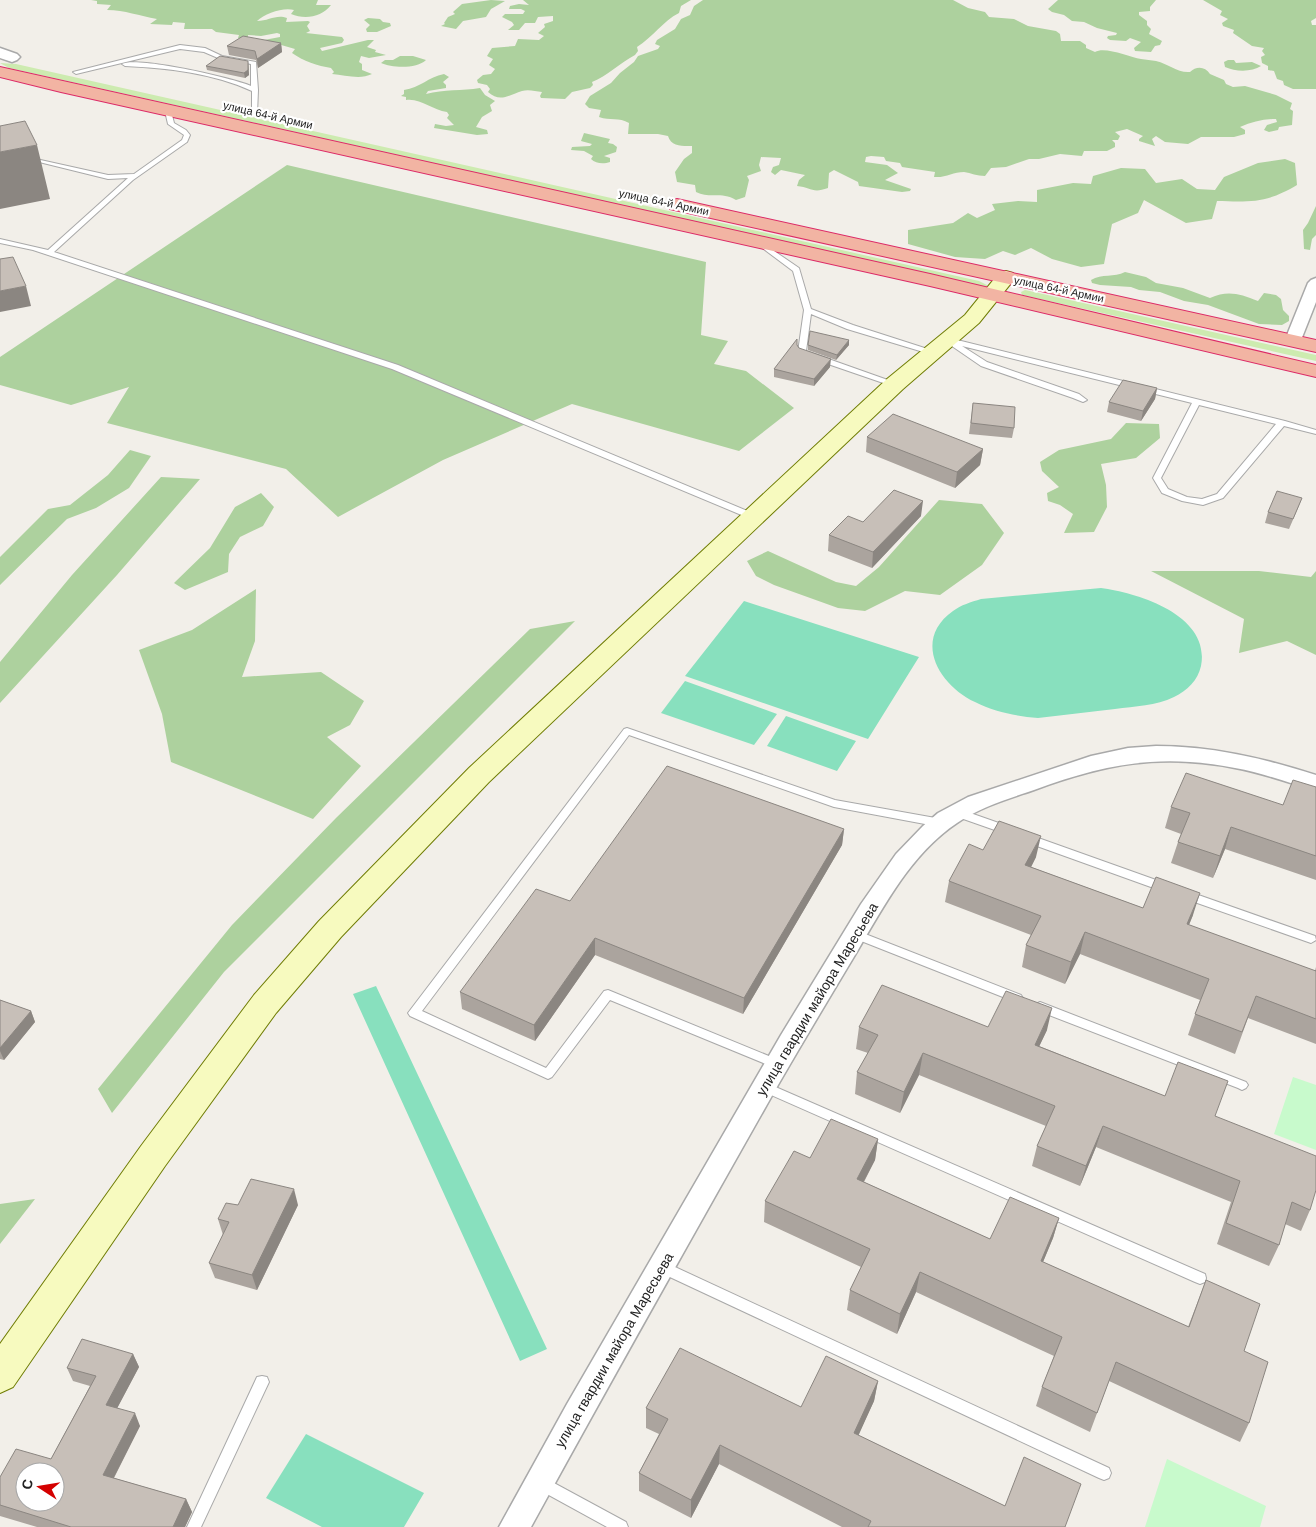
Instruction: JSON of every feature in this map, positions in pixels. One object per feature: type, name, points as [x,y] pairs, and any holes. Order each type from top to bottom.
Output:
[{"type":"highway","points":[[4,55],[30,61]]},
{"type":"highway","points":[[57,68],[76,72],[110,72]]},
{"type":"highway","name":"улица 64-й Армии","points":[[0,73],[759,243],[1293,340],[1316,346]]},
{"type":"highway","name":"улица 64-й Армии","points":[[236,108],[275,117]]},
{"type":"highway","name":"улица 64-й Армии","points":[[665,202],[999,286],[1316,371]]},
{"type":"main road","points":[[0,1375],[132,1185],[264,1004],[330,929],[479,775],[895,384],[972,319],[999,286]]},
{"type":"street","points":[[1293,340],[1316,282]]},
{"type":"street","name":"улица гвардии майора Маресьева","points":[[514,1527],[764,1086],[855,934],[891,878],[913,849],[948,818],[1012,790],[1103,760],[1184,752],[1239,760],[1316,783]]},
{"type":"lane","points":[[110,72],[180,48],[205,50],[220,57],[254,63],[255,112]]},
{"type":"lane","points":[[110,72],[156,66],[244,84],[255,90]]},
{"type":"lane","points":[[50,253],[136,176],[185,141],[187,135],[184,131],[171,124],[168,111]]},
{"type":"lane","points":[[18,155],[108,177],[136,176]]},
{"type":"lane","points":[[0,241],[50,253],[395,367],[754,517]]},
{"type":"lane","points":[[759,243],[796,270],[808,310],[802,352],[895,384]]},
{"type":"lane","points":[[808,310],[850,327],[1197,402],[1316,432]]},
{"type":"lane","points":[[941,346],[984,364],[1083,400]]},
{"type":"lane","points":[[1197,402],[1157,478],[1165,491],[1185,499],[1203,502],[1220,496],[1282,423]]},
{"type":"lane","points":[[777,1064],[608,994],[548,1074],[414,1013],[627,731],[834,803],[948,818],[1311,939]]},
{"type":"lane","points":[[855,934],[1242,1086]]},
{"type":"lane","points":[[764,1086],[1200,1278]]},
{"type":"lane","points":[[662,1266],[1104,1473]]},
{"type":"lane","points":[[194,1527],[262,1382]]},
{"type":"lane","points":[[539,1482],[621,1527]]},
{"type":"green space","points":[[91,0],[318,0],[316,5],[331,5],[318,15],[296,16],[291,14],[294,10],[285,9],[270,13],[257,21],[283,17],[287,18],[286,22],[308,21],[310,22],[307,26],[310,31],[306,33],[342,37],[344,40],[342,43],[320,48],[322,51],[374,40],[367,47],[376,50],[375,52],[386,55],[369,58],[361,56],[359,62],[362,64],[362,70],[372,74],[367,76],[357,77],[332,74],[334,72],[331,68],[311,63],[292,53],[295,49],[264,40],[280,37],[280,34],[277,33],[261,36],[248,35],[244,39],[238,38],[239,35],[216,32],[212,29],[184,29],[185,23],[173,22],[172,25],[150,24],[157,19],[107,10],[111,5],[97,4],[97,1]]},
{"type":"green space","points":[[491,0],[505,1],[491,9],[486,17],[463,21],[456,29],[441,26],[445,24],[448,17],[455,14],[453,12],[462,4]]},
{"type":"green space","points":[[523,0],[691,0],[681,6],[679,13],[637,47],[638,51],[635,55],[592,82],[593,85],[590,88],[572,92],[565,99],[541,98],[542,92],[529,90],[501,98],[488,92],[490,89],[487,85],[478,83],[477,80],[483,75],[491,74],[495,69],[489,65],[493,59],[487,56],[492,48],[515,46],[518,39],[539,40],[544,36],[538,33],[545,27],[544,24],[553,21],[553,16],[538,17],[535,23],[525,23],[519,30],[508,30],[514,25],[502,17],[505,14],[523,14],[525,11],[521,9],[509,9],[510,6],[519,4],[529,5]]},
{"type":"green space","points":[[703,0],[953,0],[968,8],[985,12],[989,17],[1014,19],[1028,26],[1056,31],[1060,34],[1061,41],[1080,41],[1086,45],[1086,48],[1095,52],[1105,50],[1156,61],[1185,72],[1203,68],[1233,87],[1245,86],[1276,95],[1292,103],[1290,109],[1293,111],[1292,125],[1279,127],[1278,130],[1269,132],[1264,130],[1267,125],[1277,122],[1276,119],[1262,120],[1240,127],[1245,130],[1245,134],[1234,137],[1201,137],[1188,144],[1165,142],[1156,136],[1152,139],[1155,146],[1139,141],[1143,136],[1127,129],[1115,132],[1120,136],[1118,140],[1112,140],[1115,143],[1115,147],[1107,151],[1084,151],[1082,156],[1060,154],[1039,159],[1029,159],[1006,167],[991,168],[985,176],[964,172],[934,177],[935,172],[902,167],[900,163],[886,161],[884,157],[866,157],[865,162],[887,165],[898,173],[885,180],[911,189],[910,191],[902,192],[859,186],[858,182],[834,170],[829,173],[828,188],[815,190],[797,186],[799,180],[805,175],[781,170],[775,175],[771,172],[773,167],[779,165],[781,158],[761,157],[759,165],[761,171],[747,176],[749,180],[745,197],[736,200],[731,197],[701,194],[696,192],[695,185],[677,182],[675,172],[684,159],[692,153],[692,146],[675,144],[668,136],[658,134],[628,134],[629,123],[622,120],[599,117],[601,110],[589,108],[585,104],[590,96],[611,83],[638,56],[658,49],[660,46],[655,44],[657,40],[675,29],[681,19],[690,15],[694,6]]},
{"type":"green space","points":[[1058,0],[1156,0],[1150,7],[1150,11],[1139,12],[1139,15],[1147,21],[1147,25],[1151,29],[1149,34],[1162,41],[1151,52],[1135,51],[1134,48],[1141,42],[1130,38],[1126,41],[1110,40],[1107,38],[1108,36],[1116,35],[1117,33],[1097,28],[1084,22],[1072,21],[1064,15],[1048,9]]},
{"type":"green space","points":[[1203,0],[1316,0],[1316,18],[1311,21],[1312,25],[1316,25],[1316,89],[1293,89],[1284,85],[1283,81],[1277,79],[1274,71],[1268,70],[1268,66],[1262,63],[1261,57],[1265,55],[1262,51],[1264,48],[1252,46],[1233,33],[1234,30],[1223,26],[1222,23],[1228,19],[1220,15],[1222,11]]},
{"type":"green space","points":[[368,18],[380,19],[383,22],[390,23],[391,26],[377,32],[367,32],[366,29],[370,25],[364,20]]},
{"type":"green space","points":[[400,56],[413,56],[426,60],[417,65],[404,67],[381,63]]},
{"type":"green space","points":[[1234,60],[1236,63],[1252,62],[1261,66],[1244,71],[1234,70],[1225,67],[1224,62]]},
{"type":"green space","points":[[0,63],[16,64],[979,281],[987,285],[987,287],[9,68]]},
{"type":"green space","points":[[444,74],[449,77],[443,82],[446,88],[428,91],[426,94],[480,88],[485,95],[495,101],[490,105],[492,111],[482,117],[476,127],[487,130],[488,134],[477,135],[434,128],[435,124],[454,125],[447,118],[449,115],[447,112],[422,102],[406,100],[406,97],[401,96],[404,94],[404,90]]},
{"type":"green space","points":[[584,133],[610,139],[608,143],[617,147],[616,152],[604,156],[610,158],[610,162],[598,163],[591,159],[593,156],[584,151],[571,150],[572,147],[590,146],[592,144],[581,141]]},
{"type":"green space","points":[[1285,159],[1295,163],[1297,185],[1277,195],[1258,200],[1217,201],[1212,219],[1186,223],[1144,200],[1138,213],[1112,224],[1104,264],[1081,267],[1052,259],[1031,248],[1015,255],[1003,251],[985,259],[955,257],[908,244],[908,230],[953,223],[968,213],[977,218],[995,210],[992,204],[1018,201],[1037,202],[1037,190],[1073,183],[1091,184],[1093,176],[1121,168],[1145,169],[1156,183],[1182,179],[1197,189],[1215,190],[1224,177],[1258,163]]},
{"type":"green space","points":[[287,165],[706,262],[701,335],[728,341],[714,364],[746,371],[794,408],[739,451],[572,404],[443,460],[338,517],[286,469],[107,423],[129,387],[71,405],[0,385],[0,357]]},
{"type":"green space","points":[[1316,206],[1316,235],[1312,239],[1310,250],[1304,249],[1303,230]]},
{"type":"green space","points":[[1125,272],[1146,277],[1156,283],[1183,288],[1210,298],[1223,294],[1234,294],[1258,301],[1264,293],[1276,295],[1281,299],[1283,310],[1289,316],[1289,321],[1282,325],[1259,324],[1208,305],[1184,301],[1160,292],[1139,290],[1131,287],[1100,285],[1092,283],[1091,280]]},
{"type":"green space","points":[[1025,290],[1316,355],[1316,361],[1022,295],[1021,292]]},
{"type":"green space","points":[[1126,423],[1159,424],[1160,438],[1136,458],[1101,464],[1106,485],[1107,507],[1094,532],[1064,533],[1073,514],[1060,505],[1048,501],[1047,493],[1059,487],[1042,471],[1040,462],[1059,450],[1111,439]]},
{"type":"green space","points":[[130,450],[151,456],[129,488],[96,508],[67,519],[0,585],[0,557],[48,509],[70,505],[108,475]]},
{"type":"green space","points":[[161,477],[200,479],[117,575],[0,703],[0,662],[72,575]]},
{"type":"green space","points":[[261,493],[274,507],[263,526],[240,537],[229,554],[228,572],[185,590],[174,583],[210,548],[235,507]]},
{"type":"green space","points":[[939,500],[982,504],[1004,533],[982,565],[940,595],[905,591],[865,611],[838,608],[774,585],[756,576],[747,561],[768,551],[836,582],[856,586],[879,567]]},
{"type":"green space","points":[[1151,571],[1259,571],[1311,577],[1316,571],[1316,655],[1287,641],[1239,653],[1244,619]]},
{"type":"green space","points":[[1101,588],[1152,601],[1184,620],[1195,633],[1201,648],[1201,666],[1195,680],[1183,692],[1153,704],[1038,718],[1030,717],[1006,713],[975,702],[951,685],[941,673],[935,661],[932,648],[934,635],[941,623],[953,611],[963,605],[981,599]]},
{"type":"green space","points":[[256,589],[255,641],[242,677],[321,672],[364,701],[350,725],[327,737],[361,766],[313,819],[171,762],[162,714],[139,650],[192,630]]},
{"type":"green space","points":[[744,601],[919,657],[868,739],[685,676]]},
{"type":"green space","points":[[575,621],[224,972],[112,1113],[98,1089],[232,925],[336,818],[530,629]]},
{"type":"green space","points":[[685,681],[777,714],[754,745],[661,713]]},
{"type":"green space","points":[[786,716],[856,741],[837,771],[767,746]]},
{"type":"green space","points":[[376,986],[547,1349],[520,1361],[353,994]]},
{"type":"green space","points":[[1293,1077],[1316,1085],[1316,1150],[1274,1134]]},
{"type":"green space","points":[[35,1199],[0,1244],[0,1204]]},
{"type":"green space","points":[[306,1434],[424,1493],[404,1527],[322,1527],[266,1498]]},
{"type":"green space","points":[[1167,1459],[1266,1506],[1260,1527],[1145,1527]]},
{"type":"building","points":[[243,36],[281,43],[257,59],[255,51],[227,46]]},
{"type":"building","points":[[220,56],[248,61],[248,70],[244,73],[206,66]]},
{"type":"building","points":[[25,121],[37,145],[0,152],[0,126]]},
{"type":"building","points":[[13,257],[26,286],[0,291],[0,259]]},
{"type":"building","points":[[810,331],[849,340],[837,355],[808,345]]},
{"type":"building","points":[[797,339],[799,348],[831,359],[814,379],[774,369]]},
{"type":"building","points":[[1123,380],[1157,388],[1143,411],[1109,402]]},
{"type":"building","points":[[973,403],[1015,407],[1014,428],[971,423]]},
{"type":"building","points":[[893,414],[983,449],[957,472],[867,437]]},
{"type":"building","points":[[894,490],[923,501],[873,552],[829,535],[848,516],[863,522]]},
{"type":"building","points":[[1277,491],[1302,498],[1293,519],[1268,512]]},
{"type":"building","points":[[667,766],[844,829],[744,998],[595,938],[534,1025],[460,992],[536,889],[570,901]]},
{"type":"building","points":[[1186,773],[1283,805],[1293,780],[1316,787],[1316,856],[1231,827],[1220,856],[1178,842],[1190,813],[1171,807]]},
{"type":"building","points":[[999,821],[1041,836],[1025,865],[1143,908],[1156,877],[1200,893],[1187,924],[1316,971],[1316,1019],[1256,996],[1242,1032],[1195,1014],[1209,979],[1085,932],[1071,962],[1026,945],[1041,916],[949,881],[969,844],[983,850]]},
{"type":"building","points":[[882,985],[988,1027],[1006,991],[1052,1008],[1035,1045],[1165,1096],[1178,1062],[1228,1081],[1215,1116],[1316,1156],[1316,1190],[1310,1210],[1292,1202],[1279,1245],[1226,1223],[1240,1181],[1103,1126],[1086,1166],[1037,1146],[1055,1106],[923,1053],[904,1092],[857,1072],[878,1035],[859,1027]]},
{"type":"building","points":[[0,1000],[31,1011],[0,1048]]},
{"type":"building","points":[[831,1119],[878,1139],[857,1179],[990,1239],[1010,1197],[1059,1218],[1041,1261],[1189,1327],[1206,1280],[1260,1304],[1244,1351],[1268,1362],[1249,1423],[1116,1362],[1097,1413],[1042,1387],[1062,1337],[920,1272],[900,1314],[850,1290],[870,1249],[765,1201],[794,1151],[810,1158]]},
{"type":"building","points":[[251,1179],[294,1189],[252,1275],[209,1263],[229,1222],[218,1219],[226,1203],[238,1205]]},
{"type":"building","points":[[82,1339],[133,1354],[106,1405],[135,1413],[103,1475],[186,1499],[173,1527],[71,1527],[23,1512],[65,1512],[65,1462],[15,1462],[15,1510],[0,1505],[0,1477],[16,1449],[51,1459],[96,1376],[67,1368]]},
{"type":"building","points":[[680,1348],[801,1407],[826,1356],[878,1381],[854,1433],[1005,1506],[1024,1457],[1081,1484],[1065,1527],[868,1527],[871,1521],[720,1445],[691,1500],[639,1473],[668,1419],[646,1408]]}]
